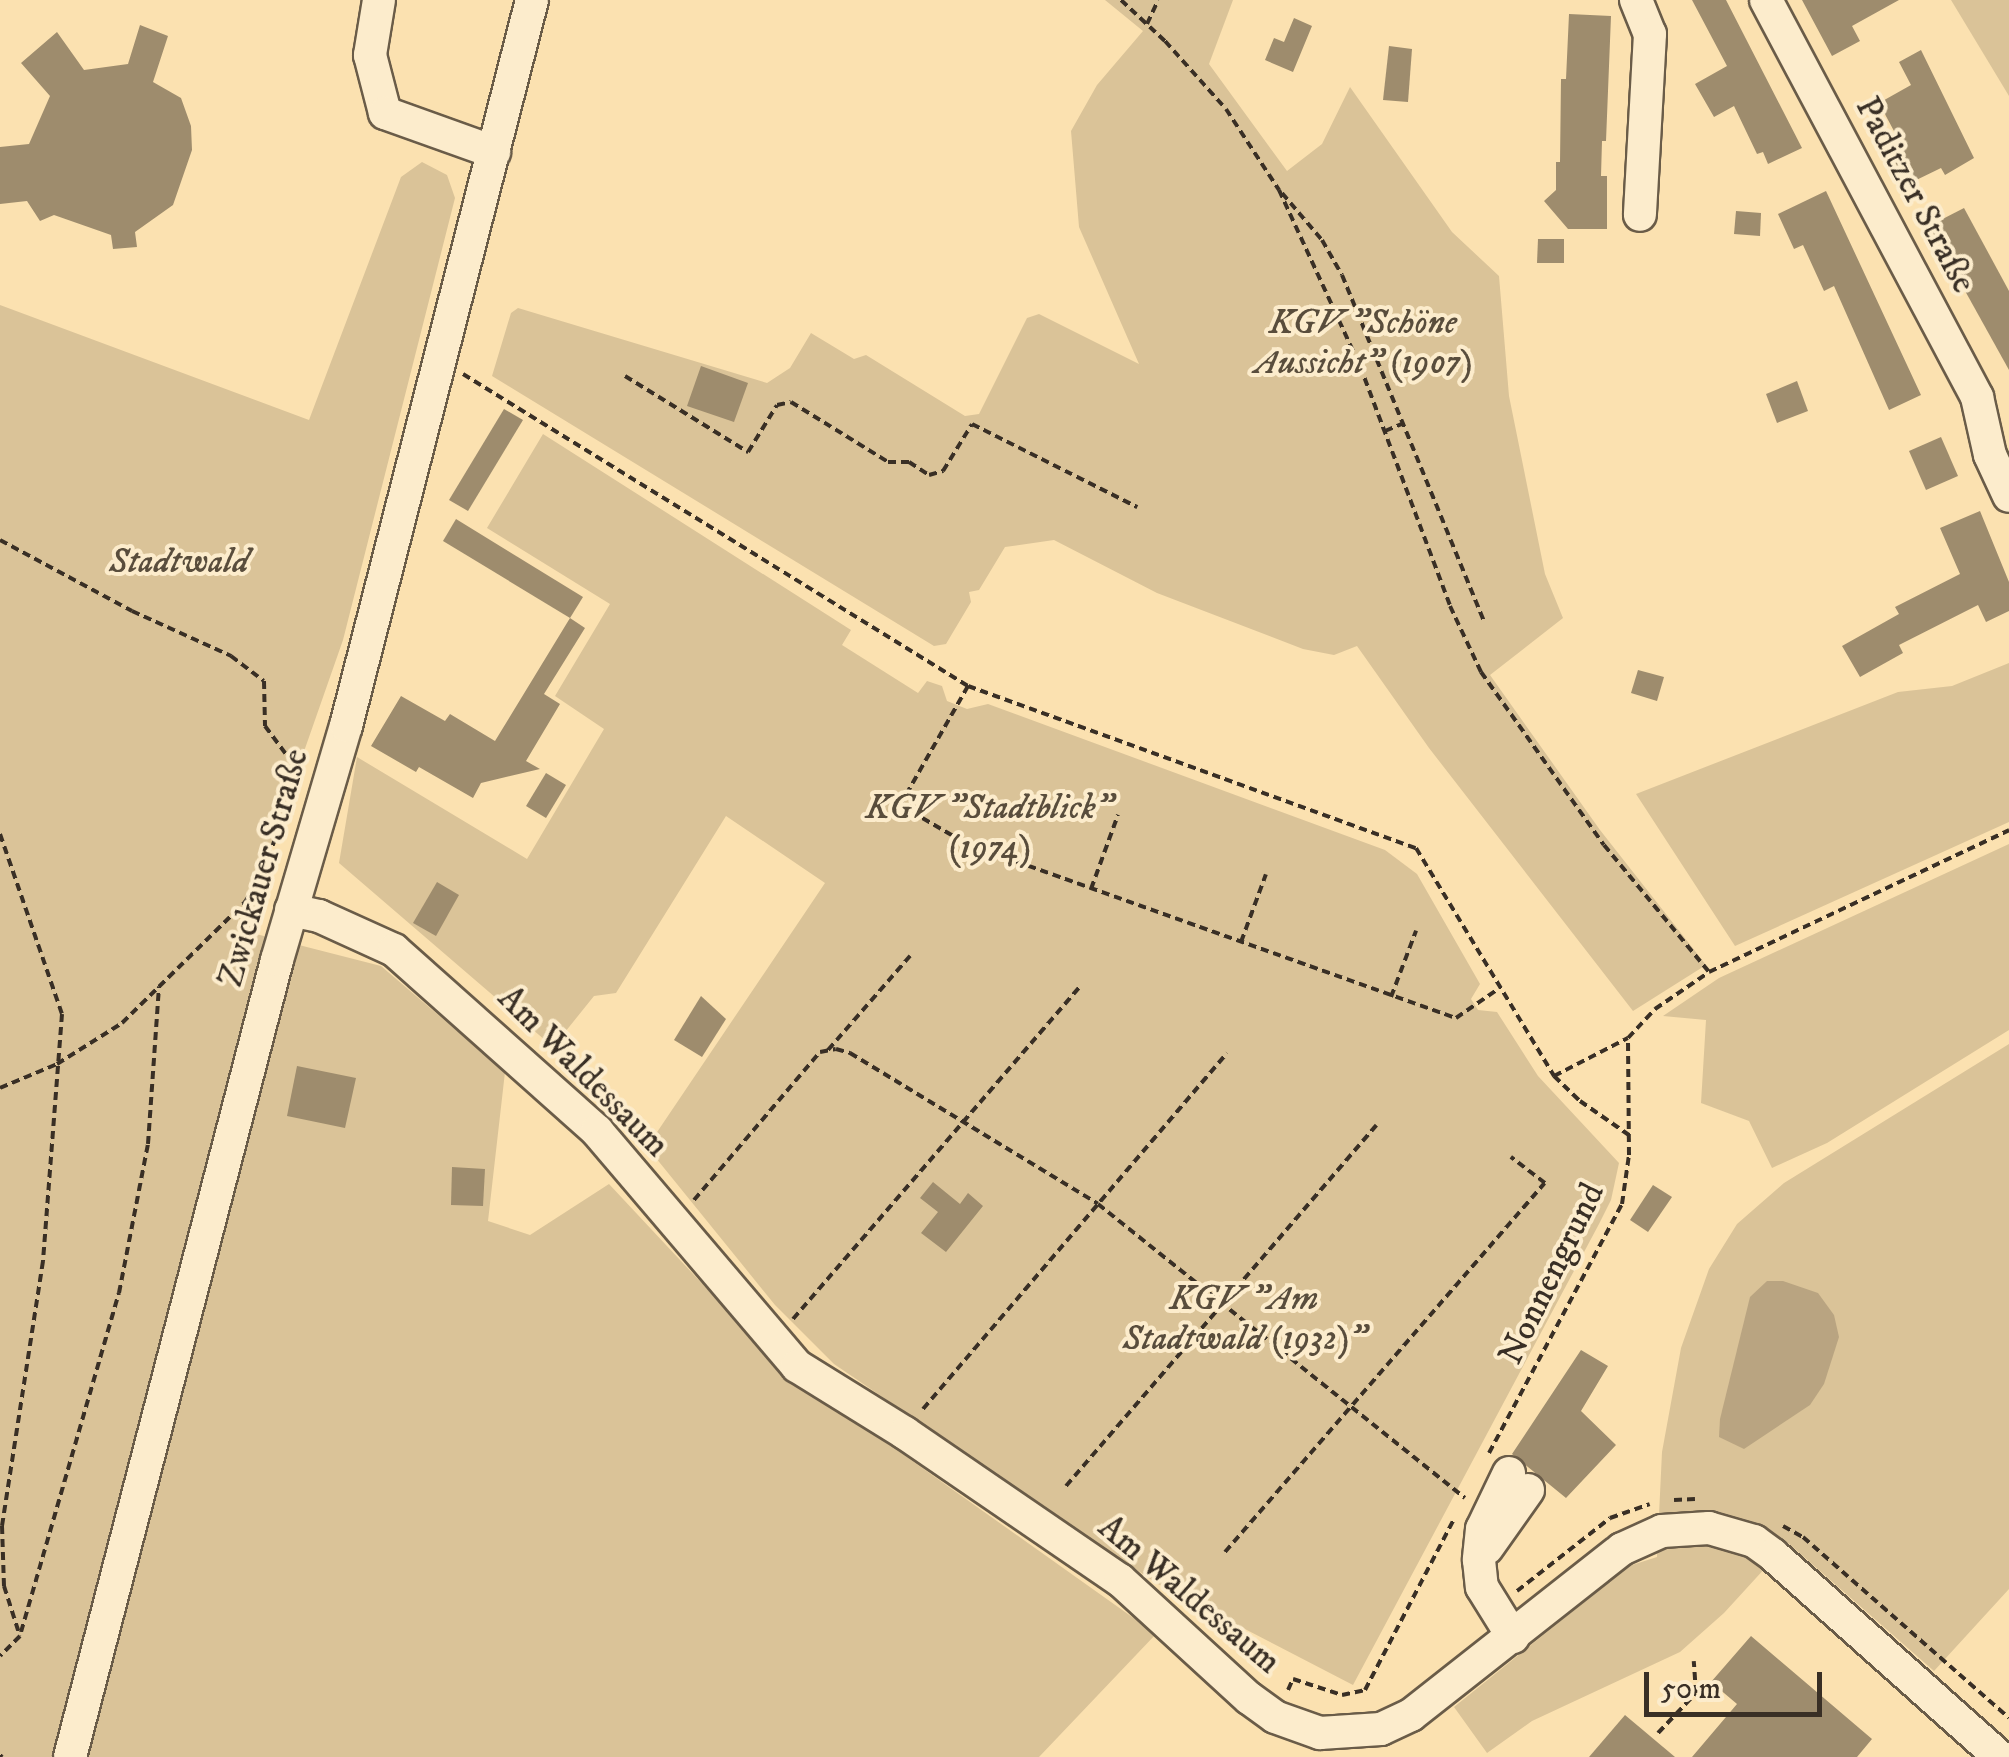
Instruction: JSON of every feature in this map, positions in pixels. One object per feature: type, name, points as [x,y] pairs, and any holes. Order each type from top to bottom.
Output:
[{"type":"street","points":[[378,0],[370,55],[385,112],[494,152]]},
{"type":"street","name":"Zwickauer Straße","points":[[70,1757],[291,910],[441,360],[532,0]]},
{"type":"street","points":[[1636,0],[1650,34],[1640,215]]},
{"type":"street","name":"Paditzer Straße","points":[[1766,0],[1977,397],[1990,455],[2009,496]]},
{"type":"street","points":[[1977,397],[2009,410]]},
{"type":"street","name":"Am Waldessaum","points":[[291,910],[319,916],[394,950],[597,1131],[797,1366],[905,1433],[1120,1580],[1249,1698],[1297,1727],[1339,1734],[1381,1729],[1411,1715],[1641,1538],[1685,1528],[1734,1534],[1772,1555],[2000,1757]]},
{"type":"street","points":[[1508,1473],[1482,1529],[1478,1560],[1482,1587],[1513,1637]]},
{"type":"path","points":[[1121,0],[1226,109],[1278,190],[1322,240],[1405,422],[1484,622]]},
{"type":"path","points":[[1147,24],[1158,0]]},
{"type":"path","points":[[1278,190],[1385,431],[1450,606],[1481,672],[1604,845],[1709,972]]},
{"type":"path","points":[[441,360],[968,686],[1416,848],[1554,1076],[1580,1102],[1629,1135]]},
{"type":"path","points":[[626,376],[748,452],[777,406],[791,402],[888,462],[908,462],[929,474],[943,471],[972,424],[1137,507]]},
{"type":"path","points":[[1385,431],[1405,422]]},
{"type":"path","points":[[0,540],[132,610],[231,656],[264,680],[265,726],[303,777],[327,786]]},
{"type":"path","points":[[968,686],[900,806],[967,844],[1456,1018],[1498,989]]},
{"type":"path","points":[[1091,889],[1118,815]]},
{"type":"path","points":[[0,1088],[57,1064],[98,1041],[245,902],[264,870],[281,822],[315,823]]},
{"type":"path","points":[[1554,1076],[1628,1038],[1656,1009],[1709,972],[2009,830]]},
{"type":"path","points":[[0,834],[62,1014],[43,1262],[2,1526],[4,1586],[20,1636]]},
{"type":"path","points":[[1241,942],[1266,874]]},
{"type":"path","points":[[1391,997],[1416,931]]},
{"type":"path","points":[[673,1221],[815,1057],[828,1050],[910,956]]},
{"type":"path","points":[[0,1656],[20,1636],[119,1293],[148,1144],[159,986]]},
{"type":"path","points":[[768,1335],[790,1322],[1080,987]]},
{"type":"path","name":"Nonnengrund","points":[[1508,1473],[1622,1204],[1629,1135],[1628,1038]]},
{"type":"path","points":[[828,1050],[850,1053],[1098,1204],[1466,1498],[1473,1484]]},
{"type":"path","points":[[905,1433],[1227,1053]]},
{"type":"path","points":[[1066,1486],[1377,1126]]},
{"type":"path","points":[[1225,1552],[1545,1183],[1511,1157]]},
{"type":"path","points":[[1495,1608],[1610,1518],[1642,1505],[1698,1499]]},
{"type":"path","points":[[1285,1697],[1293,1679],[1342,1695],[1366,1690],[1456,1516]]},
{"type":"path","points":[[1774,1520],[1803,1537],[2009,1718]]},
{"type":"path","points":[[1658,1733],[1696,1693],[1694,1661]]},
{"type":"green space","name":"KGV \"Schöne Aussicht\" (1907)","points":[[1105,0],[1233,0],[1209,64],[1287,171],[1322,144],[1350,87],[1452,232],[1499,276],[1509,396],[1545,574],[1563,618],[1490,675],[1600,830],[1706,965],[1633,1011],[1429,748],[1357,646],[1334,655],[1303,649],[1157,593],[1054,540],[1005,547],[979,590],[969,592],[971,602],[946,644],[934,646],[492,376],[511,313],[518,308],[767,383],[790,368],[811,333],[854,359],[866,355],[965,416],[979,414],[1027,318],[1039,314],[1139,364],[1079,227],[1071,131],[1097,85],[1143,31]]},
{"type":"green space","points":[[1951,0],[2009,0],[2009,96]]},
{"type":"green space","name":"Stadtwald","points":[[422,162],[447,175],[455,198],[343,640],[273,840],[252,933],[381,966],[505,1072],[488,1221],[530,1235],[609,1184],[780,1367],[1156,1634],[1039,1757],[0,1757],[0,305],[309,420],[401,177]]},
{"type":"green space","points":[[543,434],[851,630],[842,645],[918,693],[927,681],[942,686],[947,701],[967,709],[988,704],[1385,850],[1417,874],[1480,984],[1471,999],[1478,1010],[1497,1012],[1538,1076],[1619,1163],[1611,1200],[1599,1224],[1353,1685],[1156,1583],[834,1364],[775,1305],[647,1147],[825,883],[726,816],[616,993],[594,996],[553,1047],[339,863],[357,757],[527,859],[604,729],[555,696],[610,604],[487,528]]},
{"type":"green space","points":[[2009,663],[2009,822],[1735,946],[1636,794],[1898,692],[1952,686]]},
{"type":"green space","points":[[2009,844],[2009,1030],[1827,1143],[1772,1168],[1749,1121],[1701,1103],[1706,1020],[1663,1016],[1719,978]]},
{"type":"green space","points":[[2009,1044],[2009,1589],[1934,1671],[1788,1543],[1724,1613],[1680,1652],[1532,1721],[1487,1753],[1454,1707],[1629,1566],[1657,1557],[1662,1452],[1681,1348],[1709,1269],[1737,1224],[1784,1183]]},
{"type":"shaded area","points":[[1767,1281],[1783,1281],[1818,1293],[1834,1315],[1839,1337],[1824,1384],[1810,1405],[1744,1449],[1719,1437],[1720,1419],[1750,1297]]},
{"type":"building","points":[[1692,0],[1726,0],[1802,148],[1768,164],[1763,152],[1757,154],[1734,106],[1714,117],[1695,84],[1727,66]]},
{"type":"building","points":[[1802,0],[1899,0],[1852,26],[1860,41],[1832,56]]},
{"type":"building","points":[[1569,14],[1611,16],[1601,176],[1607,176],[1607,229],[1568,229],[1544,201],[1556,190],[1556,162],[1560,162],[1561,79],[1566,79]]},
{"type":"building","points":[[1294,18],[1312,26],[1293,72],[1265,60],[1274,38],[1284,42]]},
{"type":"building","points":[[140,25],[168,36],[153,82],[181,98],[191,126],[192,150],[173,205],[135,232],[137,247],[113,249],[111,235],[54,215],[40,221],[27,201],[0,204],[0,147],[29,144],[50,96],[21,63],[57,32],[84,70],[128,64]]},
{"type":"building","points":[[1389,46],[1412,49],[1408,102],[1383,100]]},
{"type":"building","points":[[1921,50],[1974,158],[1945,175],[1941,168],[1906,185],[1890,152],[1902,146],[1879,103],[1911,85],[1899,62]]},
{"type":"building","points":[[1826,191],[1921,395],[1889,410],[1834,286],[1824,291],[1803,245],[1794,249],[1778,214]]},
{"type":"building","points":[[1964,208],[2009,291],[2009,370],[1929,226]]},
{"type":"building","points":[[1736,211],[1761,213],[1760,236],[1734,234]]},
{"type":"building","points":[[1538,239],[1564,239],[1564,263],[1537,263]]},
{"type":"building","points":[[701,366],[748,383],[734,422],[687,406]]},
{"type":"building","points":[[1797,381],[1808,411],[1777,423],[1766,394]]},
{"type":"building","points":[[504,409],[523,420],[468,511],[449,500]]},
{"type":"building","points":[[1941,437],[1958,476],[1926,490],[1909,451]]},
{"type":"building","points":[[1980,511],[2009,582],[2009,611],[1986,622],[1978,605],[1899,645],[1903,653],[1860,677],[1842,646],[1899,614],[1895,607],[1960,574],[1940,528]]},
{"type":"building","points":[[456,519],[583,597],[570,618],[443,541]]},
{"type":"building","points":[[570,618],[585,628],[544,694],[560,704],[526,761],[540,769],[481,783],[473,798],[419,767],[416,772],[371,746],[401,696],[445,721],[450,714],[495,741]]},
{"type":"building","points":[[1638,670],[1664,677],[1657,701],[1631,693]]},
{"type":"building","points":[[546,773],[566,785],[546,818],[526,806]]},
{"type":"building","points":[[437,882],[459,895],[436,936],[413,923]]},
{"type":"building","points":[[701,996],[726,1019],[702,1057],[674,1040]]},
{"type":"building","points":[[297,1066],[356,1078],[345,1128],[287,1116]]},
{"type":"building","points":[[452,1167],[485,1169],[483,1206],[451,1205]]},
{"type":"building","points":[[933,1182],[960,1204],[968,1193],[983,1206],[946,1252],[921,1233],[938,1212],[920,1198]]},
{"type":"building","points":[[1653,1185],[1672,1197],[1648,1232],[1630,1220]]},
{"type":"building","points":[[1581,1350],[1608,1366],[1581,1411],[1616,1445],[1566,1498],[1512,1454]]},
{"type":"building","points":[[1751,1636],[1872,1739],[1857,1757],[1692,1757],[1737,1704],[1711,1682]]},
{"type":"building","points":[[1625,1715],[1675,1757],[1589,1757]]},
{"type":"park label","name":"KGV \"Stadtblick\" (1974)","points":[[989,828]]},
{"type":"park label","name":"KGV \"Am Stadtwald (1932)\"","points":[[1244,1319]]}]
